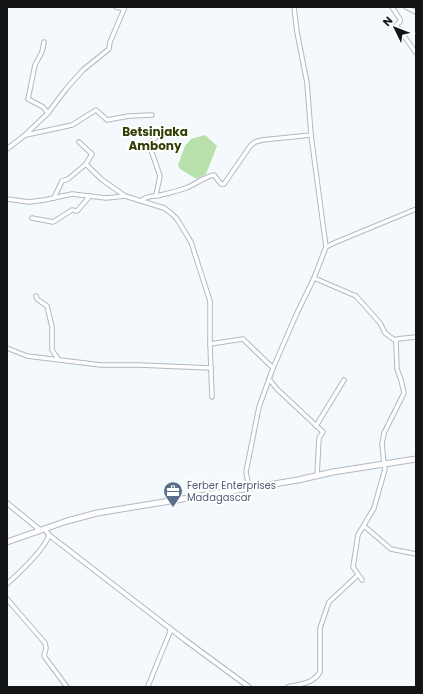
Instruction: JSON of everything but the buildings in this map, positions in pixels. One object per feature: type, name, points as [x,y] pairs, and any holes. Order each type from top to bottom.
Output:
[{"type":"main road","points":[[7,542],[42,529],[97,513],[183,500],[298,480],[333,472],[416,459]]},
{"type":"street","points":[[7,149],[25,135],[48,112],[83,70],[106,54],[124,8],[116,7]]},
{"type":"street","points":[[249,488],[246,472],[259,407],[273,368],[297,311],[314,278],[326,248],[311,135],[307,83],[297,32],[294,7]]},
{"type":"street","points":[[392,7],[400,19],[397,26],[416,53]]},
{"type":"street","points":[[406,7],[416,12]]},
{"type":"street","points":[[44,42],[42,52],[35,65],[28,100],[43,107],[48,112]]},
{"type":"street","points":[[25,135],[54,128],[65,128],[96,110],[107,120],[130,116],[152,115]]},
{"type":"street","points":[[141,200],[145,197],[156,195],[160,196],[186,188],[208,176],[214,175],[221,184],[224,184],[255,142],[311,135]]},
{"type":"street","points":[[156,195],[160,176],[149,144],[157,136]]},
{"type":"street","points":[[54,198],[62,181],[86,164],[92,154],[79,142]]},
{"type":"street","points":[[86,164],[101,179],[125,196]]},
{"type":"street","points":[[7,199],[29,202],[72,194],[106,198],[125,196],[164,208],[171,213],[177,219],[191,242],[210,301],[212,397]]},
{"type":"street","points":[[32,218],[53,222],[72,210],[77,211],[90,196]]},
{"type":"street","points":[[326,248],[334,243],[416,209]]},
{"type":"street","points":[[314,278],[356,296],[380,323],[385,333],[396,341]]},
{"type":"street","points":[[36,296],[37,299],[47,306],[52,327],[52,350],[58,359]]},
{"type":"street","points":[[396,341],[397,339],[416,337]]},
{"type":"street","points":[[210,344],[243,339],[273,368]]},
{"type":"street","points":[[362,580],[353,567],[358,535],[374,508],[385,469],[382,444],[384,433],[404,393],[397,369],[396,341]]},
{"type":"street","points":[[7,348],[27,356],[58,359],[64,362],[101,365],[211,368]]},
{"type":"street","points":[[269,379],[277,389],[323,432],[319,438],[317,476]]},
{"type":"street","points":[[316,426],[344,380]]},
{"type":"street","points":[[7,503],[249,687]]},
{"type":"street","points":[[364,526],[391,549],[416,554]]},
{"type":"street","points":[[7,584],[20,573],[44,544],[49,535]]},
{"type":"street","points":[[288,687],[309,682],[317,678],[320,672],[320,628],[329,602],[358,575]]},
{"type":"street","points":[[7,600],[45,643],[46,648],[44,656],[66,687]]},
{"type":"street","points":[[148,686],[170,632],[170,628]]},
{"type":"green space","points":[[205,135],[217,146],[206,174],[197,179],[180,169],[178,165],[185,146],[191,139]]},
{"type":"place","name":"Ferber Enterprises Madagascar","points":[[173,508]]},
{"type":"district","name":"Betsinjaka Ambony","points":[[155,138]]}]
